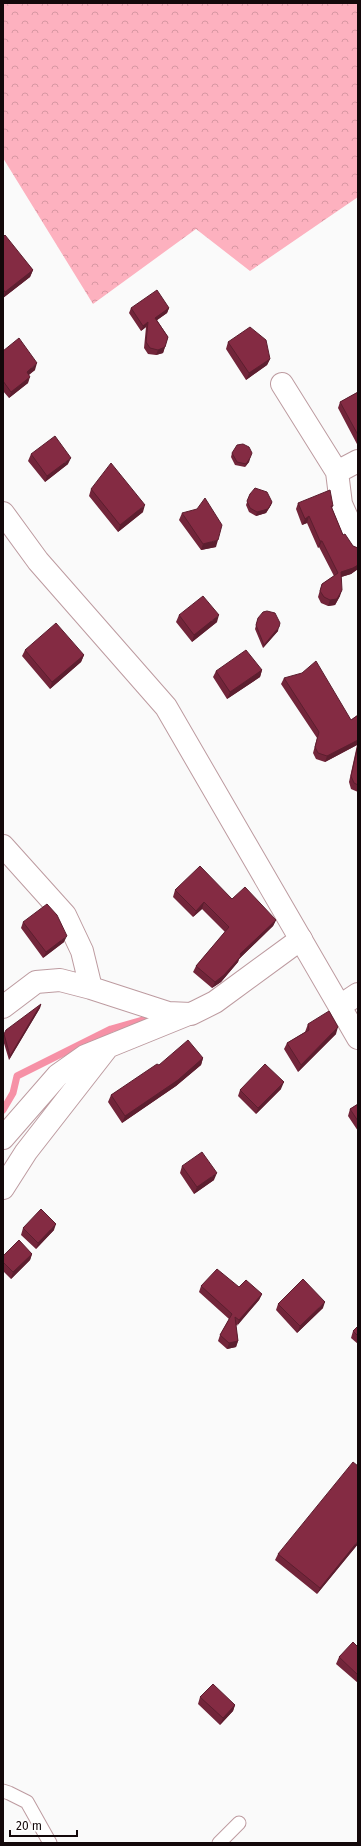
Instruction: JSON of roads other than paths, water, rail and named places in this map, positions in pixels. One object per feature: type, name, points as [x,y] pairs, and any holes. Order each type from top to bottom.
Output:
[{"type":"street","points":[[282,384],[337,472],[341,504],[358,542]]},
{"type":"street","points":[[337,472],[358,461]]},
{"type":"street","points":[[3,513],[38,560],[166,707],[358,1038]]},
{"type":"street","points":[[3,846],[65,915],[82,951],[91,988]]},
{"type":"street","points":[[3,1138],[58,1075],[85,1056],[108,1045],[191,1014],[215,1002],[301,939]]},
{"type":"street","points":[[3,1007],[36,982],[60,980],[91,988],[168,1013],[191,1014]]},
{"type":"street","points":[[340,1006],[358,994]]},
{"type":"street","points":[[3,1188],[26,1152],[108,1045]]},
{"type":"lane","points":[[3,1791],[10,1793],[26,1802],[50,1843]]},
{"type":"lane","points":[[219,1843],[239,1823]]},
{"type":"waterway","points":[[3,1110],[13,1093],[17,1076],[111,1029],[157,1016]]}]
